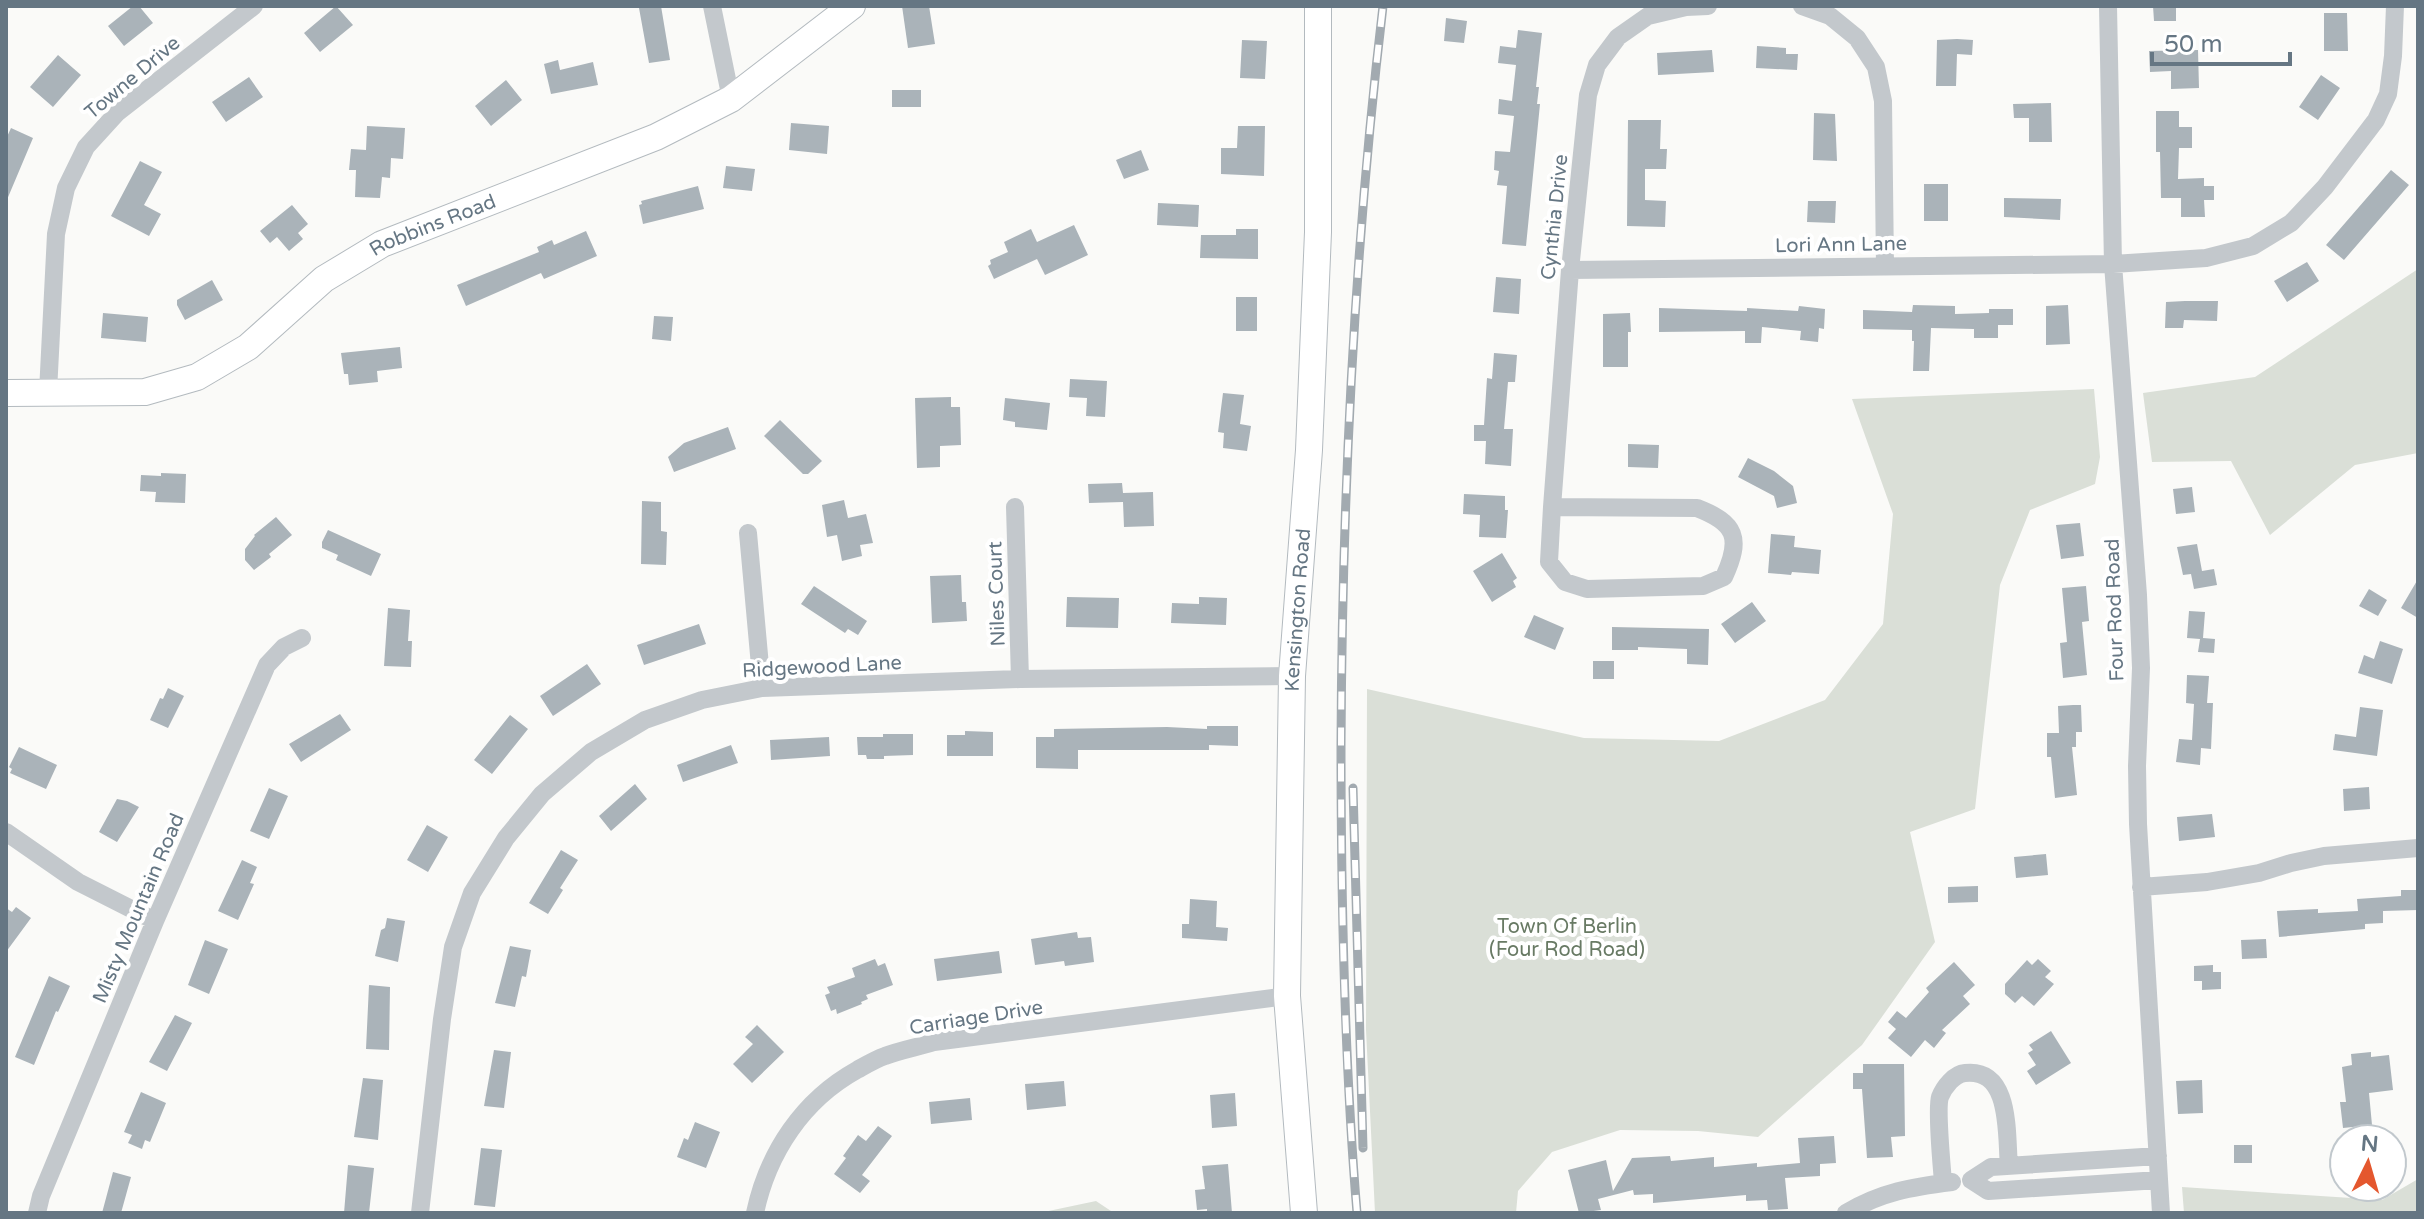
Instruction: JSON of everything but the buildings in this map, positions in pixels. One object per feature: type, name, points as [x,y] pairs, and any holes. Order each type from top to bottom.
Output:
[{"type":"street","name":"Towne Drive","points":[[48,392],[56,234],[66,188],[86,147],[117,113],[254,6]]},
{"type":"street","points":[[712,6],[731,99]]},
{"type":"street","name":"Robbins Road","points":[[6,393],[145,392],[197,377],[248,347],[324,279],[382,244],[656,137],[731,99],[852,6]]},
{"type":"street","name":"Kensington Road","points":[[1304,1213],[1287,996],[1292,676],[1309,450],[1318,232],[1318,6]]},
{"type":"street","name":"Cynthia Drive","points":[[1552,507],[1697,508],[1719,516],[1733,533],[1733,557],[1724,577],[1703,586],[1587,589],[1565,582],[1549,562],[1552,507],[1570,270],[1588,95],[1597,65],[1618,37],[1648,16],[1686,7],[1708,6]]},
{"type":"street","points":[[1802,6],[1830,16],[1857,38],[1876,67],[1883,101],[1885,266]]},
{"type":"street","name":"Four Rod Road","points":[[2108,6],[2113,264],[2138,595],[2141,668],[2137,766],[2141,887],[2161,1213]]},
{"type":"street","name":"Lori Ann Lane","points":[[1570,270],[2113,264],[2206,258],[2253,246],[2291,223],[2325,187],[2376,120],[2388,94],[2395,6]]},
{"type":"street","name":"Niles Court","points":[[1015,507],[1020,679]]},
{"type":"street","points":[[748,533],[762,688]]},
{"type":"street","name":"Misty Mountain Road","points":[[37,1213],[41,1196],[155,921],[267,665],[284,647],[302,638]]},
{"type":"street","name":"Ridgewood Lane","points":[[420,1213],[453,947],[472,893],[506,838],[542,794],[591,752],[645,720],[702,700],[762,688],[1020,679],[1292,676]]},
{"type":"street","points":[[6,832],[78,882],[155,921]]},
{"type":"street","points":[[2141,887],[2207,882],[2259,873],[2324,856],[2418,848]]},
{"type":"street","name":"Carriage Drive","points":[[755,1213],[779,1145],[805,1108],[842,1078],[882,1056],[934,1042],[1287,996]]},
{"type":"street","points":[[1943,1183],[1939,1100],[1948,1083],[1962,1073],[1981,1073],[1997,1086],[2004,1106],[2009,1166]]},
{"type":"street","points":[[1846,1213],[1868,1200],[1909,1188],[1971,1180],[1991,1167],[2158,1156]]},
{"type":"street","points":[[1971,1180],[1988,1191],[2159,1180]]},
{"type":"green space","points":[[2418,269],[2418,453],[2355,465],[2270,535],[2231,461],[2152,462],[2143,393],[2255,377]]},
{"type":"green space","name":"Town Of Berlin (Four Rod Road)","points":[[2094,389],[2100,457],[2095,484],[2030,510],[2000,585],[1975,809],[1910,832],[1935,942],[1862,1045],[1758,1137],[1698,1131],[1620,1130],[1552,1152],[1518,1191],[1516,1213],[1375,1213],[1366,1030],[1367,689],[1584,738],[1719,741],[1825,700],[1883,624],[1893,514],[1852,399]]},
{"type":"green space","points":[[2418,1179],[2418,1213],[2184,1213],[2182,1187],[2328,1196],[2328,1203],[2408,1203],[2408,1185]]},
{"type":"green space","points":[[1096,1201],[1114,1213],[1039,1213]]},
{"type":"railway","points":[[1357,1213],[1344,980],[1342,653],[1347,468],[1357,283],[1383,6]]},
{"type":"railway","points":[[1353,788],[1363,1148]]}]
